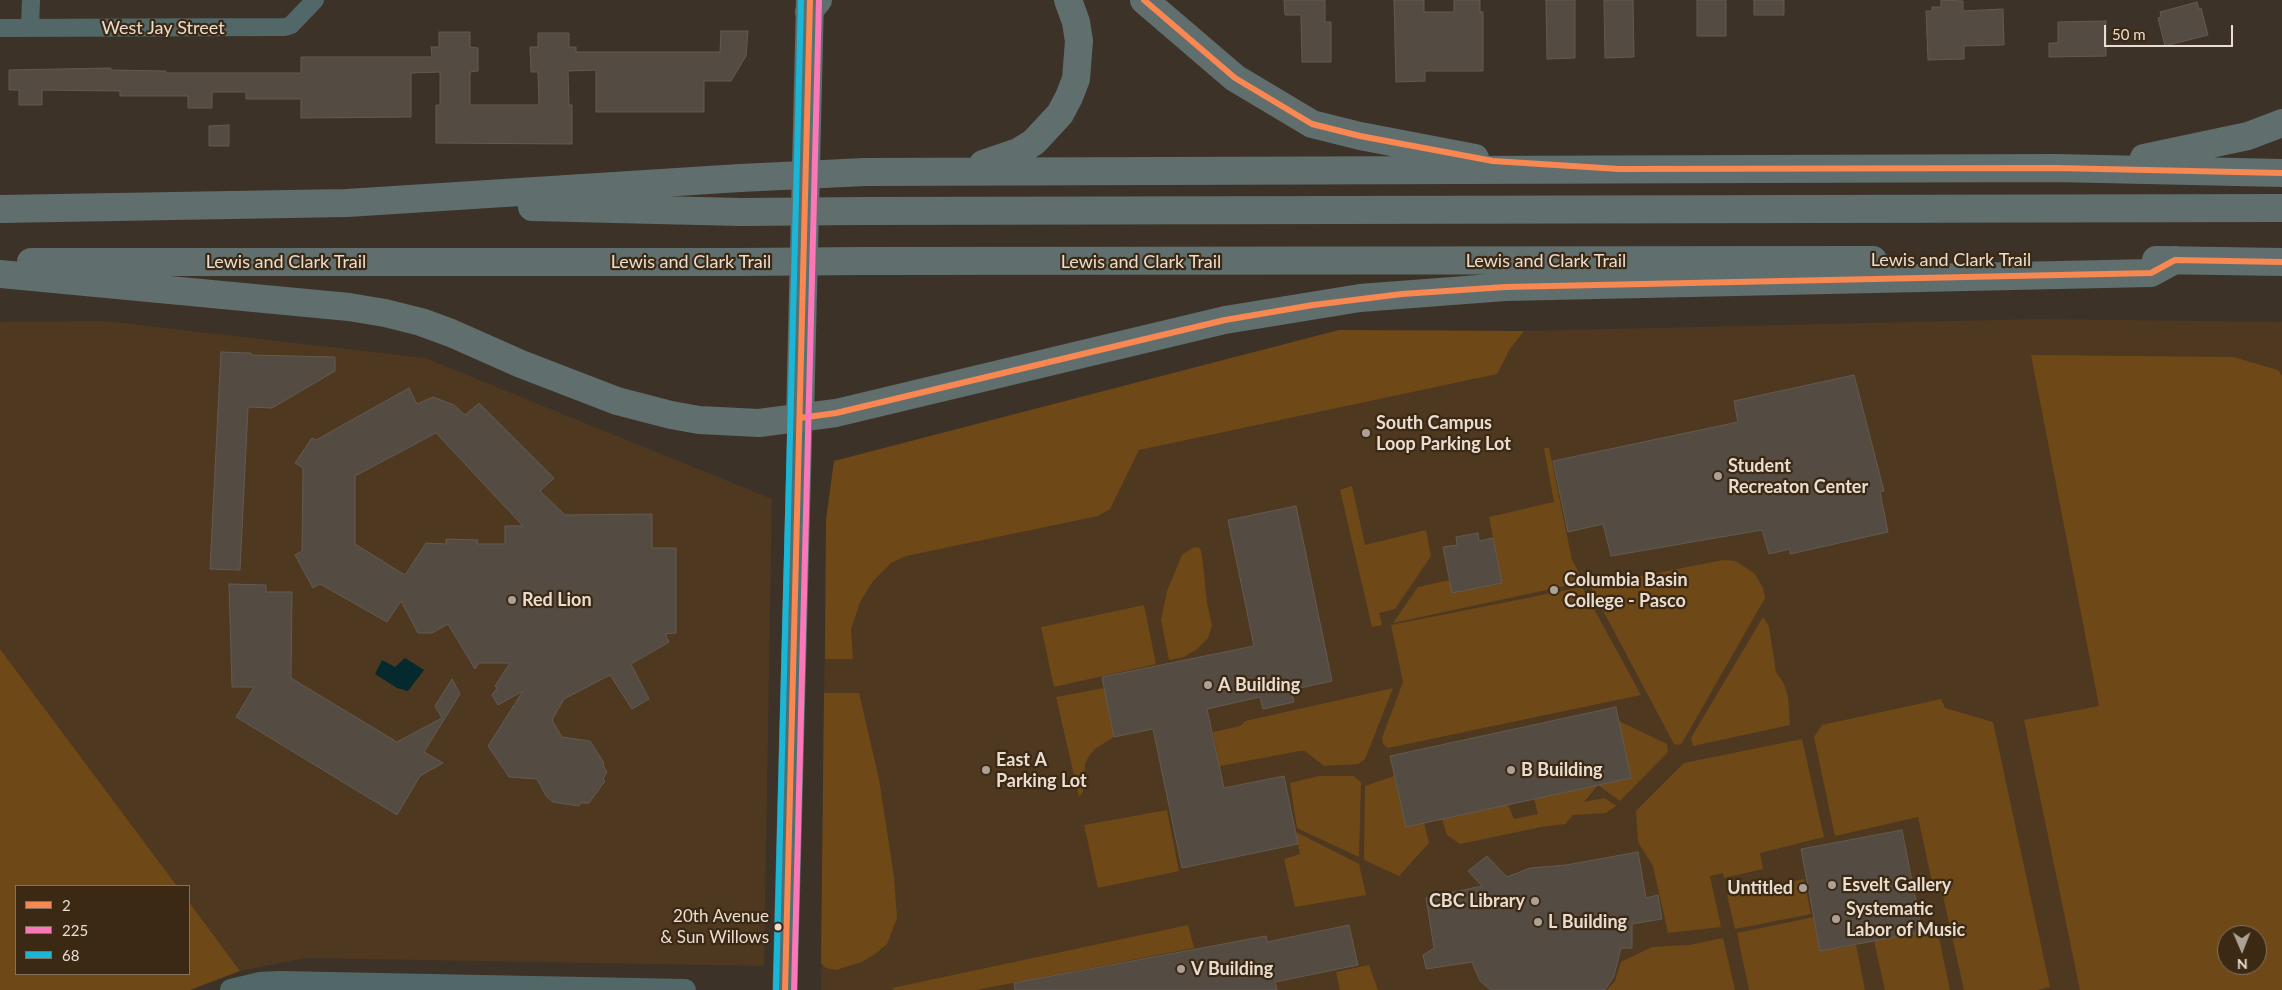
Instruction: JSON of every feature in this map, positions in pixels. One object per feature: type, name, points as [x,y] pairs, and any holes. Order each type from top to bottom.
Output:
[{"type":"highway","points":[[347,203],[982,164],[1018,152],[1034,142],[1060,114],[1076,79],[1079,41],[1076,22],[1068,0]]},
{"type":"highway","points":[[1144,0],[1235,78],[1312,124],[1360,136],[1493,161],[1619,169]]},
{"type":"highway","points":[[2056,168],[2155,157],[2248,136],[2282,122]]},
{"type":"highway","points":[[865,172],[2056,168],[2282,173]]},
{"type":"highway","points":[[0,209],[347,203],[740,212],[2282,208]]},
{"type":"highway","points":[[0,274],[349,307],[385,313],[420,322],[451,333],[561,380],[642,408],[680,417],[759,423],[846,410],[1225,320],[1360,298],[1505,287],[2151,273],[2175,260]]},
{"type":"highway","name":"Lewis and Clark Trail","points":[[0,262],[2175,260],[2282,262]]},
{"type":"main road","points":[[786,990],[808,80],[812,4]]},
{"type":"street","points":[[30,28],[31,0]]},
{"type":"street","name":"West Jay Street","points":[[0,28],[286,27],[291,25],[305,3]]},
{"type":"street","points":[[231,990],[270,983],[386,987],[686,990]]},
{"type":"shaded area","name":"Columbia Basin College - Pasco","points":[[2039,319],[2282,322],[2282,990],[821,990],[826,520],[834,461],[1339,330],[1524,331]]},
{"type":"shaded area","points":[[104,321],[425,358],[772,499],[764,966],[306,958],[240,971],[190,903],[190,885],[176,885],[0,649],[0,322]]},
{"type":"shaded area","points":[[1339,330],[1524,331],[1510,349],[1497,374],[1139,450],[1110,509],[1098,516],[906,556],[891,563],[873,581],[860,602],[851,629],[853,659],[825,659],[826,520],[834,461]]},
{"type":"shaded area","points":[[2031,355],[2233,357],[2278,370],[2282,376],[2282,990],[2080,990],[2024,720],[2099,706]]},
{"type":"shaded area","points":[[1544,448],[1549,448],[1572,560],[1584,582],[1393,623],[1418,587],[1450,580],[1502,583],[1489,517],[1554,502]]},
{"type":"shaded area","points":[[1352,486],[1365,545],[1426,530],[1431,556],[1395,609],[1379,613],[1382,625],[1372,627],[1340,490]]},
{"type":"shaded area","points":[[1194,547],[1200,548],[1202,555],[1207,603],[1212,625],[1208,638],[1197,649],[1184,657],[1169,660],[1161,620],[1167,591],[1182,555]]},
{"type":"shaded area","points":[[1723,560],[1736,561],[1755,574],[1763,588],[1765,598],[1682,743],[1674,744],[1590,586]]},
{"type":"shaded area","points":[[1582,587],[1641,695],[1388,748],[1383,744],[1382,738],[1403,682],[1391,625]]},
{"type":"shaded area","points":[[1144,605],[1156,664],[1054,687],[1041,627]]},
{"type":"shaded area","points":[[1763,617],[1769,627],[1776,672],[1784,684],[1788,696],[1790,725],[1693,746],[1691,738]]},
{"type":"shaded area","points":[[0,649],[176,885],[15,885],[15,975],[190,975],[190,903],[240,971],[190,990],[0,990]]},
{"type":"shaded area","points":[[1104,688],[1114,737],[1096,748],[1089,756],[1085,764],[1083,792],[1079,797],[1056,697]]},
{"type":"shaded area","points":[[1393,688],[1365,759],[1358,764],[1324,766],[1305,751],[1299,751],[1220,766],[1213,732],[1240,726],[1245,721]]},
{"type":"shaded area","points":[[824,693],[859,693],[879,779],[894,877],[897,918],[887,944],[862,962],[836,970],[826,968],[821,963]]},
{"type":"shaded area","points":[[1941,699],[1945,708],[1993,722],[2050,987],[2037,990],[1964,990],[1942,891],[1934,891],[1918,817],[1835,836],[1814,737],[1822,725]]},
{"type":"shaded area","points":[[1619,721],[1667,744],[1668,752],[1620,801],[1598,785],[1631,778]]},
{"type":"shaded area","points":[[1802,739],[1824,837],[1760,853],[1763,869],[1724,878],[1723,873],[1710,876],[1721,927],[1668,933],[1653,866],[1638,842],[1636,811],[1684,763]]},
{"type":"shaded area","points":[[1319,776],[1353,776],[1361,782],[1359,857],[1297,828],[1290,783]]},
{"type":"shaded area","points":[[1394,776],[1406,827],[1424,823],[1429,843],[1399,876],[1364,860],[1365,786]]},
{"type":"shaded area","points":[[1598,785],[1584,802],[1605,798],[1616,806],[1606,813],[1573,815],[1565,824],[1541,827],[1460,844],[1447,835],[1442,819],[1508,805],[1514,819],[1538,814],[1534,799]]},
{"type":"shaded area","points":[[1167,810],[1179,871],[1098,888],[1084,825]]},
{"type":"shaded area","points":[[1296,832],[1359,864],[1366,895],[1295,907],[1284,859],[1300,854]]},
{"type":"shaded area","points":[[1804,879],[1811,914],[1735,929],[1727,895]]},
{"type":"shaded area","points":[[1814,917],[1820,951],[1856,945],[1865,990],[1749,990],[1737,933]]},
{"type":"shaded area","points":[[1188,925],[1194,948],[976,990],[894,990],[892,988]]},
{"type":"shaded area","points":[[1937,928],[1950,990],[1885,990],[1874,941]]},
{"type":"shaded area","points":[[1723,938],[1735,990],[1607,990],[1615,981],[1621,962],[1652,947],[1689,945]]},
{"type":"shaded area","points":[[1369,965],[1378,990],[1340,990],[1336,972]]},
{"type":"water","points":[[405,658],[424,670],[408,691],[397,688],[375,674],[382,660],[395,667]]},
{"type":"building","points":[[1284,0],[1325,0],[1325,22],[1331,22],[1331,62],[1302,62],[1301,15],[1285,15]]},
{"type":"building","points":[[1394,0],[1424,0],[1424,12],[1454,12],[1454,0],[1480,0],[1480,12],[1483,12],[1483,71],[1425,71],[1425,81],[1396,82]]},
{"type":"building","points":[[1546,0],[1575,0],[1575,58],[1547,59]]},
{"type":"building","points":[[1604,0],[1633,0],[1634,57],[1605,58]]},
{"type":"building","points":[[1697,0],[1726,0],[1726,36],[1697,36]]},
{"type":"building","points":[[1754,0],[1784,0],[1784,15],[1754,15]]},
{"type":"building","points":[[1941,0],[1963,1],[1963,11],[2003,9],[2004,45],[1964,46],[1964,59],[1928,60],[1926,11],[1932,11],[1932,7],[1941,7]]},
{"type":"building","points":[[2197,2],[2199,9],[2201,8],[2208,35],[2165,46],[2158,18],[2161,17],[2160,12]]},
{"type":"building","points":[[2106,21],[2106,56],[2049,57],[2049,43],[2058,43],[2058,22]]},
{"type":"building","points":[[721,31],[748,31],[746,56],[731,81],[704,81],[704,112],[596,112],[596,70],[568,71],[569,105],[572,105],[572,144],[436,143],[436,105],[440,105],[440,72],[411,73],[411,117],[301,118],[301,99],[246,99],[246,92],[212,92],[212,108],[188,108],[188,96],[120,96],[120,91],[42,90],[42,105],[19,105],[19,90],[9,90],[9,70],[111,68],[111,70],[166,71],[166,73],[301,73],[301,57],[432,57],[431,47],[439,47],[439,32],[470,32],[470,47],[478,48],[478,71],[470,72],[470,105],[539,105],[538,72],[531,72],[530,47],[538,47],[538,33],[569,33],[569,47],[576,47],[576,52],[720,52]]},
{"type":"building","points":[[229,125],[229,146],[209,146],[209,126]]},
{"type":"building","points":[[221,352],[251,353],[251,355],[335,357],[335,371],[272,408],[248,407],[240,570],[210,569]]},
{"type":"building","name":"Student Recreaton Center","points":[[1854,375],[1884,491],[1880,492],[1888,532],[1790,554],[1790,549],[1769,554],[1762,530],[1611,556],[1603,524],[1568,532],[1553,461],[1738,422],[1734,401]]},
{"type":"building","name":"Red Lion","points":[[409,388],[417,404],[433,397],[454,405],[465,415],[479,403],[554,478],[540,491],[565,515],[652,514],[652,548],[676,548],[676,633],[665,634],[669,642],[631,664],[649,699],[632,709],[610,675],[564,699],[552,720],[562,737],[590,741],[604,763],[603,765],[607,772],[603,779],[605,781],[589,803],[581,803],[579,806],[553,802],[546,796],[537,779],[509,777],[488,746],[523,691],[498,705],[492,695],[497,688],[495,686],[510,663],[479,663],[475,669],[448,624],[432,633],[418,633],[401,601],[387,622],[320,584],[313,588],[295,555],[302,551],[303,468],[295,463],[312,438],[316,440]],"holes":[[[436,433],[523,526],[505,526],[505,544],[477,544],[478,540],[446,539],[446,544],[426,543],[405,575],[355,544],[355,476]]]},
{"type":"building","name":"A Building","points":[[1296,506],[1332,681],[1291,690],[1294,702],[1263,709],[1260,697],[1207,709],[1224,788],[1284,776],[1298,844],[1182,868],[1153,729],[1114,737],[1102,677],[1254,646],[1228,520]]},
{"type":"building","points":[[1478,533],[1479,541],[1493,538],[1502,583],[1452,593],[1443,547],[1457,545],[1456,537]]},
{"type":"building","points":[[229,584],[266,585],[266,592],[292,592],[291,678],[397,742],[442,718],[435,706],[452,679],[460,694],[424,752],[443,763],[420,776],[397,815],[236,717],[254,687],[232,687]]},
{"type":"building","name":"B Building","points":[[1616,707],[1631,778],[1406,827],[1390,756]]},
{"type":"building","points":[[1902,830],[1922,932],[1820,951],[1801,849]]},
{"type":"building","name":"L Building","points":[[1638,852],[1646,898],[1658,895],[1662,919],[1632,924],[1632,948],[1621,948],[1614,976],[1605,990],[1491,990],[1480,981],[1472,962],[1426,969],[1423,955],[1434,948],[1426,898],[1482,886],[1468,871],[1487,856],[1507,877],[1530,868],[1566,865]]},
{"type":"building","name":"V Building","points":[[1349,925],[1358,965],[1275,982],[1277,990],[1015,990],[1014,983],[1266,936],[1267,942]]},
{"type":"transit line","name":"68","points":[[776,990],[801,0]]},
{"type":"transit line","name":"2","points":[[785,990],[810,0]]},
{"type":"transit line","name":"225","points":[[794,990],[819,0]]},
{"type":"transit line","name":"2","points":[[1144,0],[1235,78],[1312,124],[1360,136],[1493,161],[1619,169],[2056,168],[2282,173]]},
{"type":"transit line","name":"2","points":[[800,418],[836,413],[1225,320],[1313,305],[1402,294],[1505,287],[2151,273],[2175,260],[2282,262]]},
{"type":"place","name":"South Campus Loop Parking Lot","points":[[1366,433]]},
{"type":"place","name":"Student Recreaton Center","points":[[1718,476]]},
{"type":"place","name":"Columbia Basin College - Pasco","points":[[1554,590]]},
{"type":"place","name":"Red Lion","points":[[512,600]]},
{"type":"place","name":"A Building","points":[[1208,685]]},
{"type":"place","name":"East A Parking Lot","points":[[986,770]]},
{"type":"place","name":"B Building","points":[[1511,770]]},
{"type":"place","name":"Esvelt Gallery","points":[[1832,885]]},
{"type":"place","name":"Untitled","points":[[1803,888]]},
{"type":"place","name":"CBC Library","points":[[1535,901]]},
{"type":"place","name":"Systematic Labor of Music","points":[[1836,919]]},
{"type":"place","name":"L Building","points":[[1538,922]]},
{"type":"place","name":"20th Avenue & Sun Willows","points":[[778,927]]},
{"type":"place","name":"V Building","points":[[1181,969]]}]
